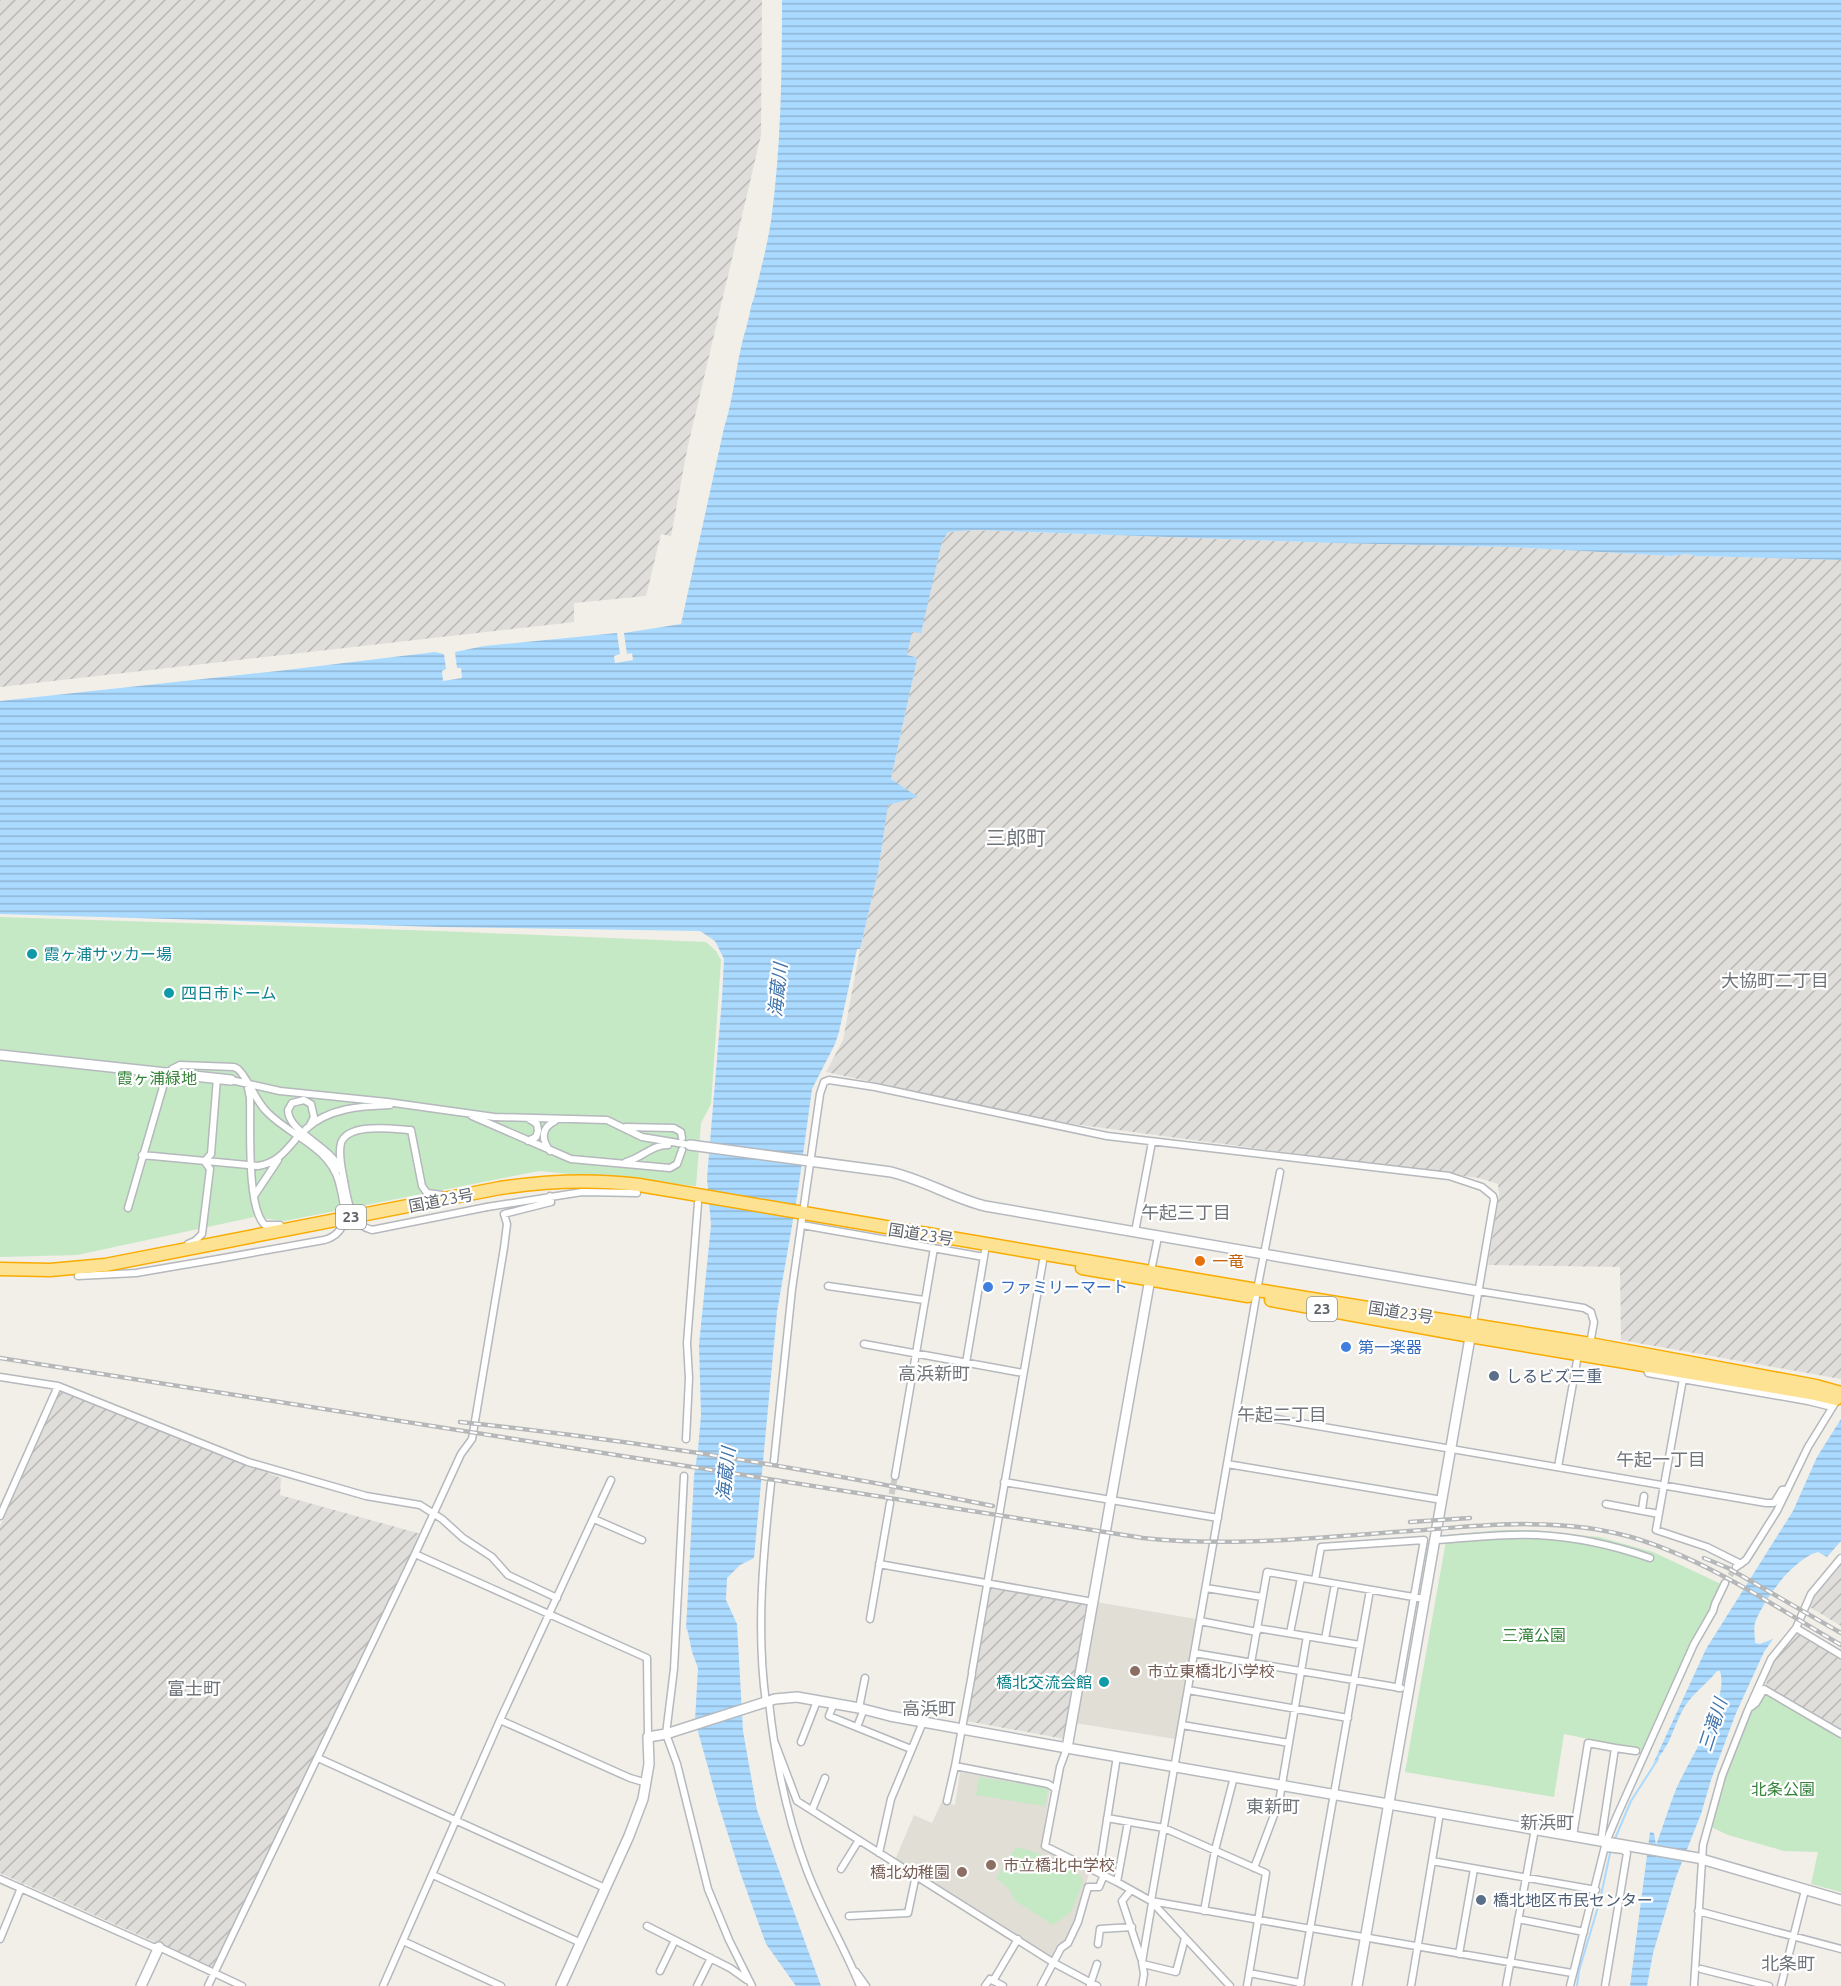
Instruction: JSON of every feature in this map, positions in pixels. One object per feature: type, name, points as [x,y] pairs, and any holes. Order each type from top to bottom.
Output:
[{"type":"highway","name":"国道23号","points":[[0,1269],[77,1268],[132,1260],[530,1183],[572,1180],[605,1181],[701,1201],[1257,1294],[1470,1336],[1810,1393],[1838,1400]]},
{"type":"highway","name":"国道23号","points":[[0,1276],[78,1276],[134,1268],[526,1192],[572,1188],[701,1201]]},
{"type":"highway","name":"国道23号","points":[[801,1218],[985,1254],[1150,1276]]},
{"type":"highway","name":"国道23号","points":[[1257,1294],[1473,1323],[1793,1381],[1838,1400]]},
{"type":"street","points":[[0,1055],[218,1078],[246,1082],[280,1091],[509,1118],[607,1120],[642,1137],[891,1173],[918,1180],[959,1198],[986,1206],[1584,1308],[1591,1312],[1594,1322],[1590,1344]]},
{"type":"street","points":[[128,1208],[167,1074],[180,1065],[234,1067],[241,1072],[267,1112],[328,1160],[341,1181],[356,1222],[372,1230],[550,1196],[582,1192],[637,1193]]},
{"type":"street","points":[[205,1161],[211,1154],[218,1078]]},
{"type":"street","points":[[774,1461],[801,1218],[820,1094],[824,1082],[832,1080],[875,1087],[1107,1136],[1449,1176],[1482,1187],[1493,1196],[1473,1323],[1357,1986]]},
{"type":"street","points":[[246,1082],[250,1098],[254,1196],[262,1223],[268,1226],[362,1215]]},
{"type":"street","points":[[341,1181],[341,1170],[333,1157],[292,1124],[288,1115],[292,1103],[304,1100],[311,1104],[314,1117],[308,1127],[326,1115],[338,1112],[389,1105],[427,1107]]},
{"type":"street","points":[[460,1112],[551,1152],[576,1160],[621,1162],[670,1168],[677,1164],[685,1144],[681,1132],[674,1128],[622,1127]]},
{"type":"street","points":[[528,1119],[537,1124],[538,1131],[534,1139],[528,1141]]},
{"type":"street","points":[[551,1152],[544,1141],[543,1134],[548,1125],[560,1120]]},
{"type":"street","points":[[78,1276],[136,1273],[331,1238],[341,1230],[345,1216],[340,1157],[343,1138],[358,1130],[411,1130],[420,1179],[423,1189],[427,1192],[444,1195],[530,1183]]},
{"type":"street","points":[[254,1196],[295,1140]]},
{"type":"street","points":[[1135,1232],[1152,1142]]},
{"type":"street","points":[[621,1162],[634,1159],[656,1146],[685,1144]]},
{"type":"street","points":[[142,1155],[251,1166],[269,1164],[282,1155]]},
{"type":"street","points":[[132,1260],[191,1243],[201,1236],[210,1169],[205,1161]]},
{"type":"street","points":[[1142,1963],[1174,1766],[1280,1172]]},
{"type":"street","points":[[208,1986],[416,1554],[461,1454],[474,1432],[506,1220],[504,1214],[550,1202],[550,1196]]},
{"type":"street","points":[[686,1439],[689,1378],[687,1343],[701,1201]]},
{"type":"street","points":[[801,1218],[934,1248],[985,1254],[966,1363]]},
{"type":"street","points":[[1158,1237],[1067,1748],[1045,1846],[1152,1902],[1230,1986]]},
{"type":"street","points":[[895,1476],[934,1248]]},
{"type":"street","points":[[946,1801],[955,1766],[972,1673],[1043,1261]]},
{"type":"street","points":[[828,1286],[924,1300]]},
{"type":"street","points":[[864,1344],[1023,1373]]},
{"type":"street","points":[[1558,1467],[1578,1355]]},
{"type":"street","points":[[1646,1366],[1648,1373],[1808,1401],[1838,1400]]},
{"type":"street","points":[[0,1377],[58,1386],[248,1462],[366,1496],[420,1505],[492,1557],[508,1575],[557,1598]]},
{"type":"street","points":[[1683,1379],[1656,1530],[1707,1547],[1738,1565],[1746,1560],[1777,1511],[1808,1447],[1838,1400]]},
{"type":"street","points":[[0,1516],[58,1386]]},
{"type":"street","points":[[1236,1412],[1771,1503],[1776,1500],[1782,1490],[1788,1489]]},
{"type":"street","points":[[1227,1464],[1442,1500]]},
{"type":"street","points":[[684,1476],[674,1669],[668,1734],[708,1889],[751,1984]]},
{"type":"street","points":[[383,1986],[500,1720],[611,1480]]},
{"type":"street","points":[[1004,1482],[1218,1518]]},
{"type":"street","points":[[771,1483],[761,1607],[766,1703],[802,1859],[860,1986]]},
{"type":"street","points":[[0,1496],[6,1502]]},
{"type":"street","points":[[1642,1510],[1644,1496]]},
{"type":"street","points":[[870,1619],[890,1503]]},
{"type":"street","points":[[1606,1504],[1659,1514]]},
{"type":"street","points":[[594,1519],[642,1540]]},
{"type":"street","points":[[1435,1540],[1510,1535],[1561,1536],[1611,1545],[1650,1558]]},
{"type":"street","points":[[1315,1580],[1321,1547],[1424,1540],[1398,1688]]},
{"type":"street","points":[[416,1554],[647,1658],[647,1783],[629,1836],[561,1986]]},
{"type":"street","points":[[1694,1986],[1700,1859],[1713,1807],[1748,1710],[1771,1659],[1796,1628],[1811,1594],[1841,1558]]},
{"type":"street","points":[[879,1564],[1093,1602]]},
{"type":"street","points":[[1251,1663],[1267,1572],[1425,1599]]},
{"type":"street","points":[[1290,1634],[1301,1578]]},
{"type":"street","points":[[1606,1844],[1645,1749],[1725,1583]]},
{"type":"street","points":[[1324,1639],[1335,1584]]},
{"type":"street","points":[[1206,1588],[1263,1597]]},
{"type":"street","points":[[1249,1973],[1301,1984],[1370,1590]]},
{"type":"street","points":[[1200,1621],[1360,1645]]},
{"type":"street","points":[[1796,1628],[1841,1655]]},
{"type":"street","points":[[1254,1868],[1279,1802],[1307,1636]]},
{"type":"street","points":[[1194,1653],[1409,1690]]},
{"type":"street","points":[[857,1727],[866,1678]]},
{"type":"street","points":[[1748,1710],[1756,1703],[1764,1689],[1841,1734]]},
{"type":"street","points":[[1188,1690],[1348,1718]]},
{"type":"street","points":[[648,1737],[668,1734],[788,1697],[834,1703],[961,1729],[1700,1859],[1841,1900]]},
{"type":"street","points":[[801,1742],[817,1701]]},
{"type":"street","points":[[834,1703],[829,1716],[911,1749]]},
{"type":"street","points":[[500,1720],[630,1778],[647,1783]]},
{"type":"street","points":[[879,1853],[891,1799],[923,1722]]},
{"type":"street","points":[[1182,1725],[1289,1743]]},
{"type":"street","points":[[775,1743],[795,1798],[812,1810],[1054,1963],[1093,1985],[1097,1964]]},
{"type":"street","points":[[1573,1836],[1588,1743],[1636,1752]]},
{"type":"street","points":[[1570,1986],[1606,1844],[1615,1748]]},
{"type":"street","points":[[1096,1871],[1100,1865],[1117,1756]]},
{"type":"street","points":[[318,1758],[605,1888]]},
{"type":"street","points":[[955,1766],[1048,1784],[1056,1789]]},
{"type":"street","points":[[1204,1911],[1215,1850],[1234,1777]]},
{"type":"street","points":[[812,1810],[825,1778]]},
{"type":"street","points":[[1411,1986],[1440,1813]]},
{"type":"street","points":[[1107,1818],[1164,1828],[1266,1873],[1247,1986]]},
{"type":"street","points":[[1117,1882],[1128,1822]]},
{"type":"street","points":[[1506,1986],[1535,1829]]},
{"type":"street","points":[[841,1869],[859,1840]]},
{"type":"street","points":[[1605,1986],[1627,1853],[1606,1844]]},
{"type":"street","points":[[1432,1862],[1596,1890]]},
{"type":"street","points":[[1459,1954],[1474,1869]]},
{"type":"street","points":[[433,1875],[581,1943]]},
{"type":"street","points":[[849,1916],[908,1913],[916,1875]]},
{"type":"street","points":[[1041,1986],[1060,1948],[1068,1943],[1078,1923],[1088,1887],[1099,1887],[1104,1875]]},
{"type":"street","points":[[0,1879],[153,1947],[159,1947],[242,1986]]},
{"type":"street","points":[[0,1939],[21,1888]]},
{"type":"street","points":[[1131,1890],[1122,1901],[1142,1963],[1144,1974],[1142,1986]]},
{"type":"street","points":[[1781,1986],[1805,1890]]},
{"type":"street","points":[[1152,1902],[1572,1973]]},
{"type":"street","points":[[1698,1911],[1841,1949]]},
{"type":"street","points":[[1518,1919],[1584,1932]]},
{"type":"street","points":[[647,1926],[711,1958],[751,1984]]},
{"type":"street","points":[[1098,1944],[1100,1929],[1132,1927]]},
{"type":"street","points":[[1142,1963],[1176,1972],[1185,1938]]},
{"type":"street","points":[[660,1971],[675,1940]]},
{"type":"street","points":[[993,1981],[1018,1940]]},
{"type":"street","points":[[403,1941],[501,1986]]},
{"type":"street","points":[[141,1986],[159,1947]]},
{"type":"street","points":[[697,1986],[711,1958]]},
{"type":"street","points":[[852,1968],[866,1986]]},
{"type":"street","points":[[1701,1969],[1740,1982],[1769,1986]]},
{"type":"street","points":[[985,1986],[990,1979],[1003,1986]]},
{"type":"shaded area","points":[[0,0],[762,0],[761,135],[687,450],[671,536],[661,534],[646,596],[574,603],[574,622],[0,687]]},
{"type":"shaded area","points":[[976,530],[1509,547],[1672,556],[1686,554],[1841,560],[1841,1379],[1621,1340],[1620,1267],[1488,1265],[1499,1195],[1498,1184],[1479,1178],[1058,1122],[826,1072],[843,1040],[860,949],[878,872],[891,780],[917,660],[907,655],[908,643],[912,631],[920,633],[942,542],[948,532]]},
{"type":"shaded area","points":[[60,1391],[281,1478],[280,1495],[421,1534],[213,1968],[0,1873],[0,1526]]},
{"type":"shaded area","points":[[1841,1561],[1841,1626],[1808,1606],[1812,1595]]},
{"type":"shaded area","points":[[990,1587],[1089,1604],[1065,1739],[966,1721]]},
{"type":"shaded area","name":"市立東橋北小学校","points":[[1096,1602],[1196,1619],[1175,1739],[1075,1723]]},
{"type":"shaded area","points":[[1796,1632],[1841,1658],[1841,1731],[1766,1687],[1767,1675],[1774,1658]]},
{"type":"shaded area","name":"市立橋北中学校","points":[[960,1772],[1047,1787],[1050,1790],[1041,1848],[1090,1870],[1076,1919],[1066,1940],[1052,1957],[895,1860],[914,1815],[932,1823],[942,1801],[955,1805]]},
{"type":"green space","name":"霞ヶ浦緑地","points":[[0,917],[706,942],[716,951],[721,960],[711,1104],[701,1123],[696,1186],[539,1171],[284,1221],[254,1217],[77,1255],[0,1257]]},
{"type":"green space","name":"三滝公園","points":[[1500,1530],[1533,1530],[1599,1537],[1653,1552],[1721,1584],[1712,1603],[1711,1611],[1694,1639],[1642,1750],[1564,1734],[1554,1797],[1405,1772],[1447,1535]]},
{"type":"green space","name":"北条公園","points":[[1765,1693],[1841,1735],[1841,1892],[1811,1884],[1818,1852],[1784,1851],[1728,1835],[1711,1827],[1724,1779],[1750,1712],[1758,1706]]},
{"type":"green space","points":[[979,1777],[1048,1788],[1045,1806],[976,1795]]},
{"type":"green space","points":[[1016,1847],[1035,1852],[1081,1876],[1083,1882],[1071,1912],[1053,1925],[1014,1900],[1011,1891],[996,1878]]},
{"type":"water","name":"海蔵川","points":[[782,0],[1841,0],[1841,560],[1686,554],[1672,556],[1509,547],[976,530],[948,532],[942,542],[921,633],[912,632],[907,655],[917,660],[891,779],[918,797],[888,805],[878,872],[860,949],[857,949],[839,1032],[812,1089],[798,1191],[777,1312],[754,1558],[740,1565],[727,1578],[726,1600],[737,1624],[743,1731],[757,1810],[821,1986],[796,1986],[766,1944],[718,1803],[695,1721],[698,1668],[687,1628],[686,1630],[694,1476],[701,1415],[699,1345],[711,1225],[707,1178],[724,959],[715,941],[700,931],[440,927],[0,914],[0,701],[435,652],[444,654],[446,669],[442,671],[443,681],[462,678],[461,668],[457,668],[455,652],[484,646],[617,633],[620,654],[614,656],[615,663],[633,660],[632,653],[627,654],[624,633],[681,624],[731,402],[740,351],[771,221],[779,139]]},
{"type":"water","name":"三滝川","points":[[1841,1419],[1841,1541],[1827,1557],[1818,1552],[1799,1562],[1773,1590],[1756,1620],[1755,1643],[1760,1644],[1773,1639],[1764,1652],[1736,1713],[1711,1780],[1701,1814],[1676,1877],[1653,1953],[1647,1986],[1630,1986],[1650,1832],[1654,1833],[1656,1845],[1675,1792],[1719,1699],[1720,1671],[1717,1671],[1689,1701],[1664,1750],[1653,1764],[1706,1649],[1793,1511],[1817,1457]]},
{"type":"waterway","points":[[1614,1841],[1631,1801],[1658,1759]]},
{"type":"waterway","points":[[1577,1986],[1611,1849]]},
{"type":"tunnel","points":[[890,1503],[895,1476]]},
{"type":"tunnel","points":[[1725,1583],[1736,1567]]},
{"type":"railway","points":[[0,1358],[1143,1538],[1178,1541],[1248,1541],[1528,1524],[1606,1531],[1659,1546],[1713,1571],[1841,1645]]},
{"type":"railway","points":[[460,1422],[594,1438],[728,1458],[861,1480],[993,1506]]},
{"type":"railway","points":[[1410,1522],[1470,1518]]},
{"type":"railway","points":[[1704,1558],[1728,1568],[1841,1633]]},
{"type":"place","name":"霞ヶ浦サッカー場","points":[[32,954]]},
{"type":"place","name":"四日市ドーム","points":[[169,993]]},
{"type":"place","name":"一竜","points":[[1200,1261]]},
{"type":"place","name":"ファミリーマート","points":[[988,1287]]},
{"type":"place","name":"第一楽器","points":[[1346,1347]]},
{"type":"place","name":"しるビズ三重","points":[[1494,1376]]},
{"type":"place","name":"市立東橋北小学校","points":[[1135,1671]]},
{"type":"place","name":"橋北交流会館","points":[[1104,1682]]},
{"type":"place","name":"市立橋北中学校","points":[[991,1865]]},
{"type":"place","name":"橋北幼稚園","points":[[962,1872]]},
{"type":"place","name":"橋北地区市民センター","points":[[1481,1900]]},
{"type":"district","name":"三郎町","points":[[1016,838]]},
{"type":"district","name":"大協町二丁目","points":[[1775,981]]},
{"type":"district","name":"午起三丁目","points":[[1186,1213]]},
{"type":"district","name":"高浜新町","points":[[934,1374]]},
{"type":"district","name":"午起二丁目","points":[[1282,1415]]},
{"type":"district","name":"午起一丁目","points":[[1661,1460]]},
{"type":"district","name":"富士町","points":[[194,1689]]},
{"type":"district","name":"高浜町","points":[[929,1709]]},
{"type":"district","name":"東新町","points":[[1273,1807]]},
{"type":"district","name":"新浜町","points":[[1547,1823]]},
{"type":"district","name":"北条町","points":[[1788,1964]]}]
